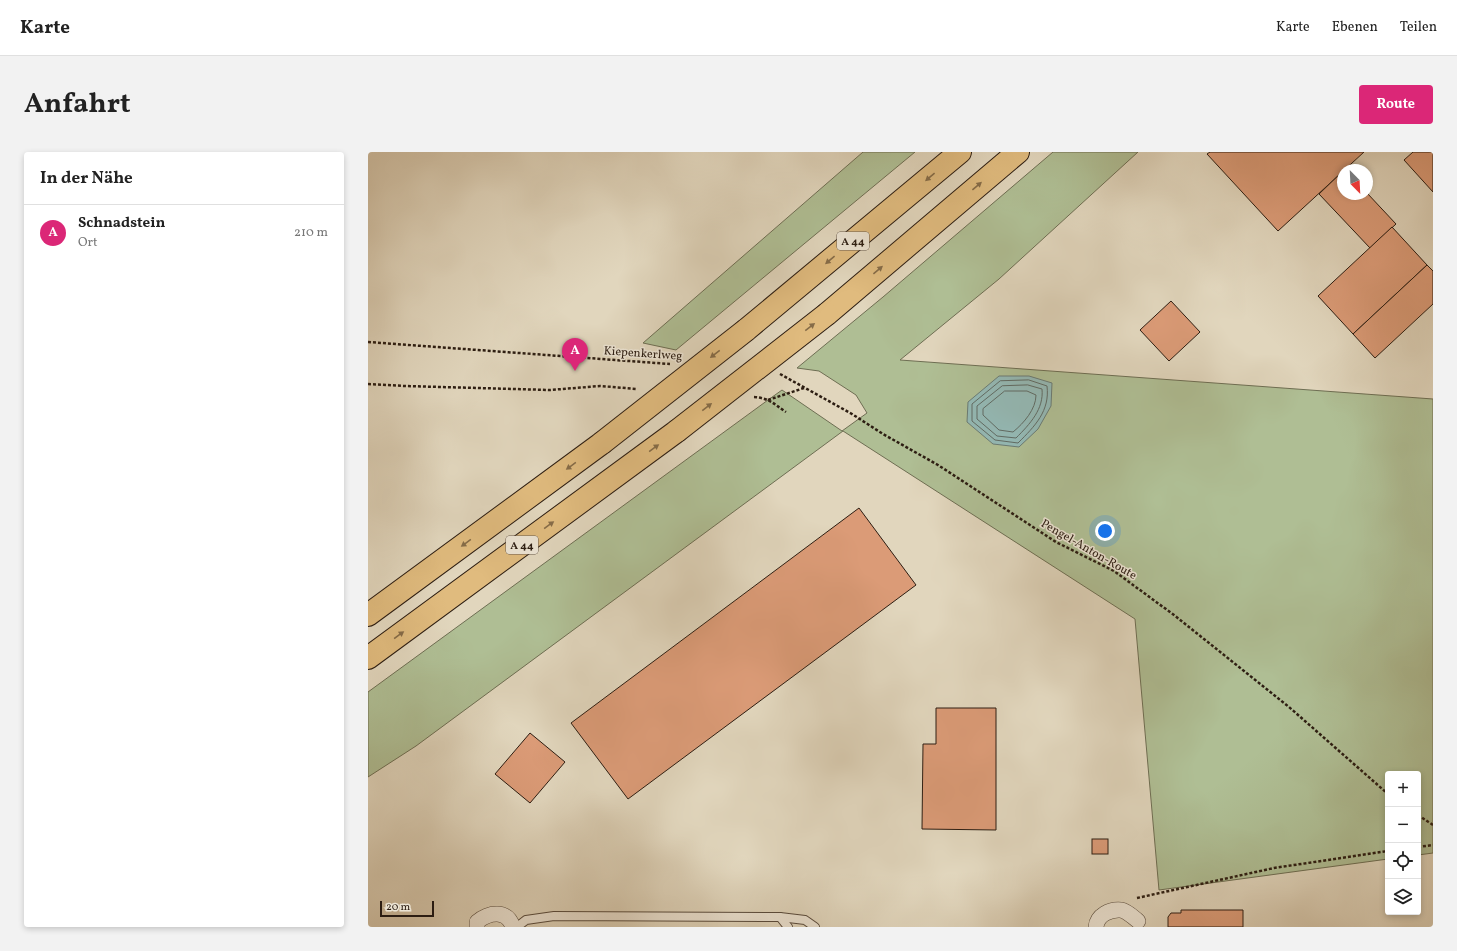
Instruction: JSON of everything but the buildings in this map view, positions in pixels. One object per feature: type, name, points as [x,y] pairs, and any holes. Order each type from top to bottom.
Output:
[{"type":"highway","name":"A 44","points":[[368,615],[602,443],[746,330],[960,152]]},
{"type":"highway","name":"A 44","points":[[368,658],[677,431],[827,314],[1018,152]]},
{"type":"street","points":[[1096,927],[1098,919],[1103,914],[1120,910],[1138,921]]},
{"type":"street","points":[[477,927],[477,922],[488,914],[505,916],[510,920],[513,927]]},
{"type":"lane","points":[[517,927],[526,920],[554,916],[780,917],[805,920],[815,927]]},
{"type":"lane","points":[[780,917],[788,927]]},
{"type":"path","name":"Kiepenkerlweg","points":[[368,342],[671,364]]},
{"type":"path","name":"Pengel-Anton-Route","points":[[774,372],[805,387],[938,465],[1056,542],[1114,572],[1174,615],[1289,707],[1385,791]]},
{"type":"path","points":[[368,384],[550,390],[600,386]]},
{"type":"path","points":[[768,400],[805,387]]},
{"type":"path","points":[[1421,817],[1433,825]]},
{"type":"path","points":[[1421,847],[1433,845]]},
{"type":"path","points":[[1137,898],[1274,868],[1385,851]]},
{"type":"green space","points":[[863,152],[915,152],[676,350],[643,343]]},
{"type":"green space","points":[[1053,152],[1138,152],[999,279],[900,360],[1433,399],[1433,853],[1421,855],[1421,771],[1385,771],[1385,859],[1159,890],[1135,619],[843,431],[416,746],[368,777],[368,692],[768,400],[782,390],[842,431],[867,413],[856,395],[819,371],[797,368]]},
{"type":"water","points":[[999,376],[1029,376],[1052,383],[1051,406],[1038,429],[1019,447],[993,444],[967,422],[968,402]]},
{"type":"place","name":"Schnadstein","points":[[575,371]]}]
